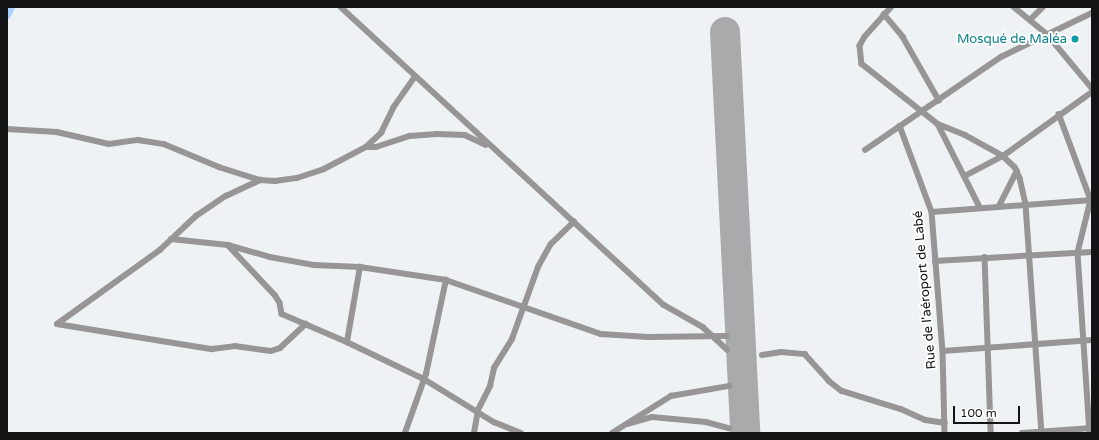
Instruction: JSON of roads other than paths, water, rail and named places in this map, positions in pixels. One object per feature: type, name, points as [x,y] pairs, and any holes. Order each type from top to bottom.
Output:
[{"type":"street","points":[[341,7],[415,77],[664,305],[692,320],[714,336],[727,349]]},
{"type":"street","points":[[892,7],[884,14],[860,46],[862,64],[938,124],[965,135],[1002,156],[1017,171],[1026,205],[1042,432]]},
{"type":"street","points":[[1014,7],[1047,34],[1092,88]]},
{"type":"street","points":[[1030,20],[1043,7]]},
{"type":"street","points":[[865,150],[1001,57],[1092,13]]},
{"type":"street","points":[[884,14],[904,37],[939,100]]},
{"type":"street","points":[[7,130],[57,132],[109,144],[138,140],[164,144],[219,167],[260,180],[275,181],[297,178],[324,168],[366,147],[380,133],[393,108],[415,77]]},
{"type":"street","points":[[965,176],[1002,156],[1092,92]]},
{"type":"street","points":[[1022,433],[1091,430],[1078,253],[1092,200],[1059,114]]},
{"type":"street","points":[[938,124],[980,207]]},
{"type":"street","name":"Rue de l'aéroport de Labé","points":[[900,126],[932,212],[943,351],[945,433]]},
{"type":"street","points":[[366,147],[376,146],[410,136],[437,134],[465,135],[492,147]]},
{"type":"street","points":[[999,206],[1017,171]]},
{"type":"street","points":[[260,180],[226,196],[196,216],[171,239],[57,324],[212,349],[235,346],[271,351],[280,348],[306,324]]},
{"type":"street","points":[[932,212],[980,207],[1092,200]]},
{"type":"street","points":[[474,433],[478,410],[490,386],[494,368],[512,339],[538,267],[548,250],[574,222]]},
{"type":"street","points":[[171,239],[228,245],[270,257],[314,265],[360,267],[446,280],[525,305],[601,334],[648,338],[689,335],[726,336]]},
{"type":"street","points":[[228,245],[275,295],[280,303],[282,314],[347,342],[424,379],[478,410],[494,422],[521,433]]},
{"type":"street","points":[[935,261],[1092,252]]},
{"type":"street","points":[[985,257],[991,433]]},
{"type":"street","points":[[347,342],[360,267]]},
{"type":"street","points":[[405,433],[424,379],[446,280]]},
{"type":"street","points":[[943,351],[1092,340]]},
{"type":"street","points":[[762,355],[781,352],[805,354],[829,381],[842,391],[901,409],[926,420],[945,423]]},
{"type":"street","points":[[612,433],[624,424],[671,396],[729,386]]},
{"type":"street","points":[[624,424],[652,417],[706,422],[729,428]]},
{"type":"waterway","points":[[7,15],[11,7]]},
{"type":"place","name":"Mosqué de Maléa","points":[[1075,39]]}]
